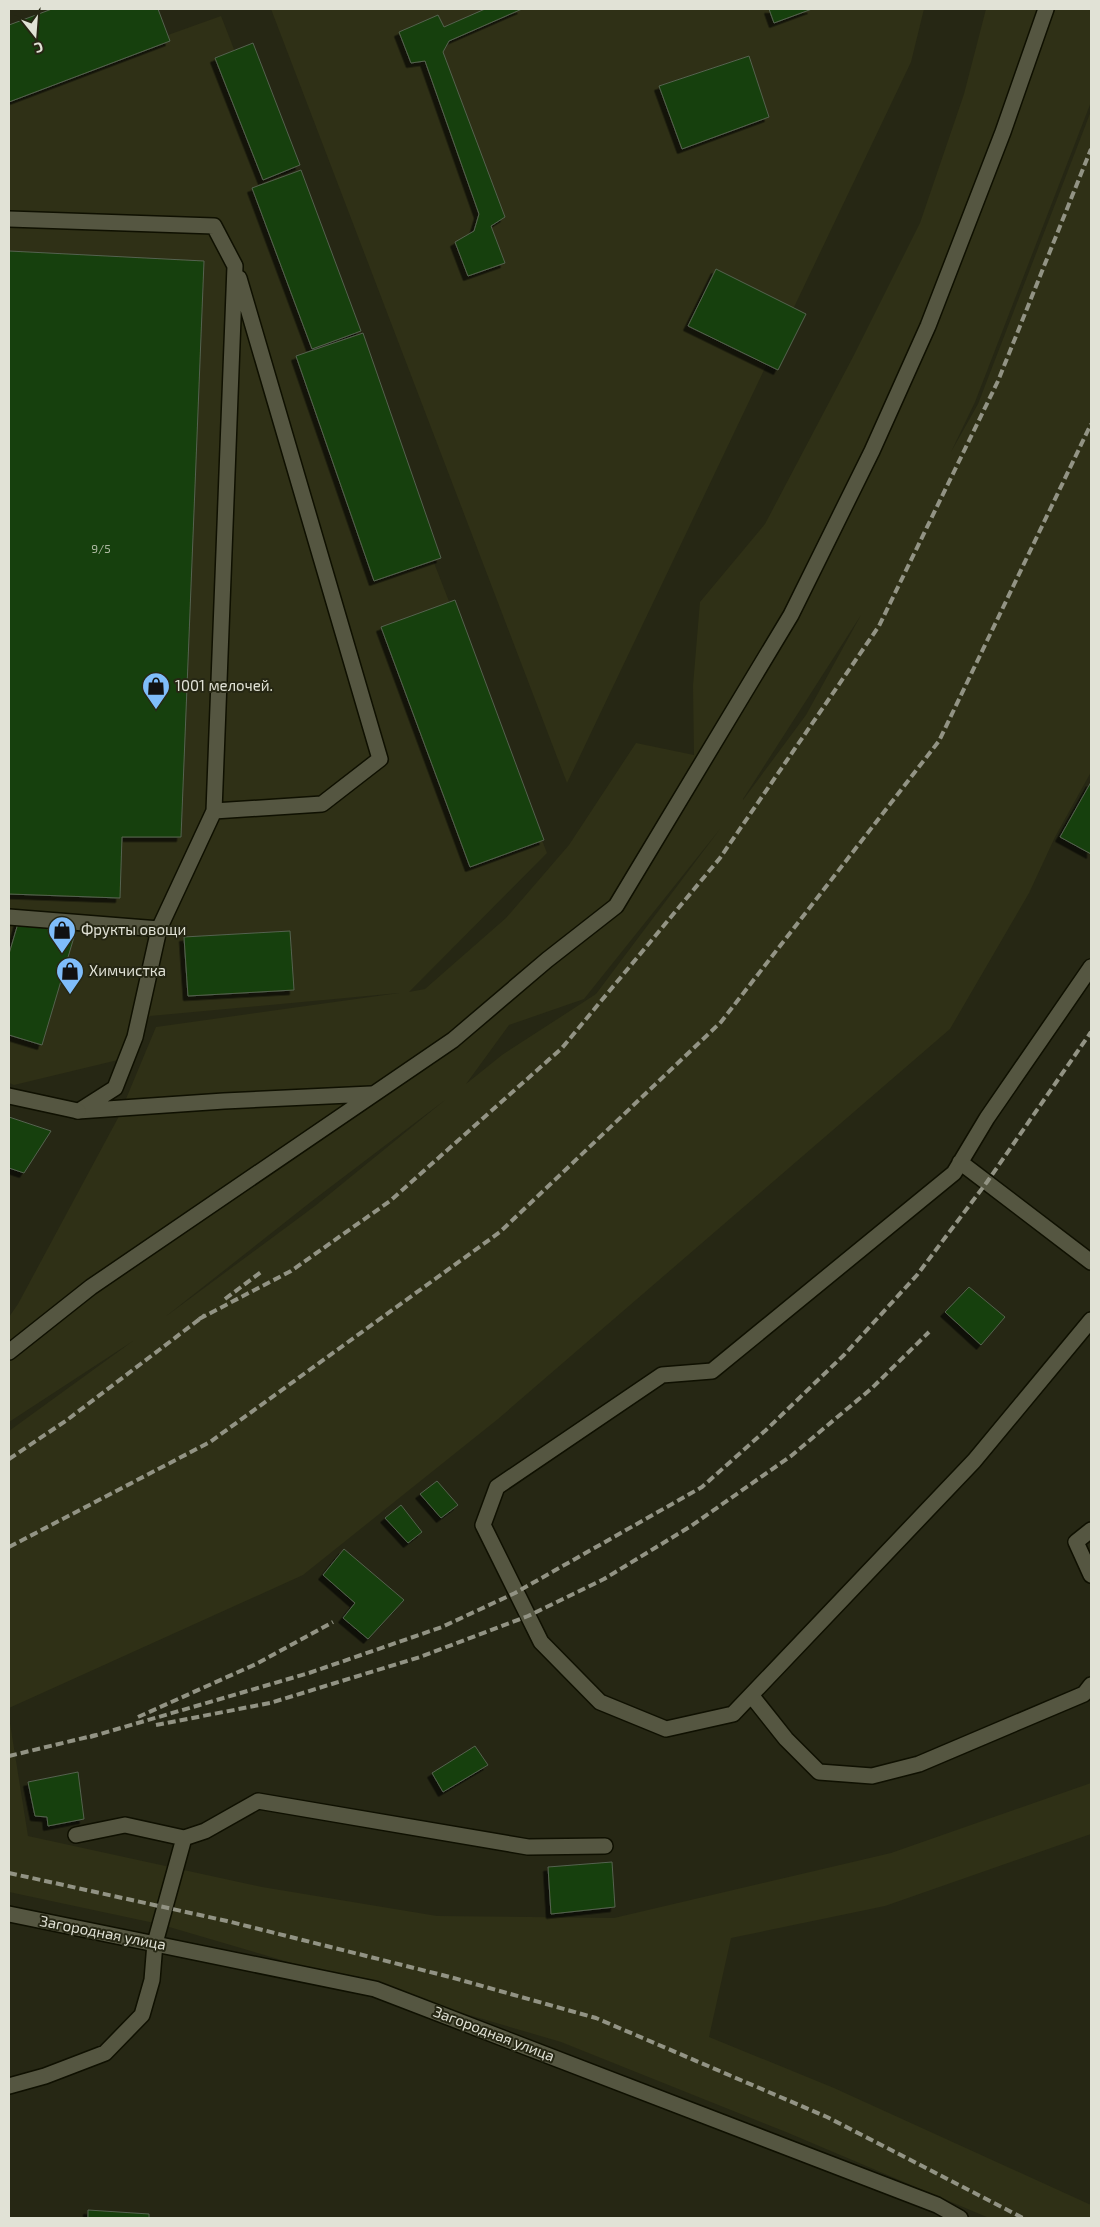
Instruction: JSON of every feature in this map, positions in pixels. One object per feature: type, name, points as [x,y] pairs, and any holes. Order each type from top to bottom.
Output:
[{"type":"street","points":[[9,1352],[91,1287],[453,1040],[547,960],[616,906],[791,615],[872,451],[928,326],[1003,132],[1046,9]]},
{"type":"street","points":[[9,220],[214,226],[235,266],[380,758],[322,804],[214,811]]},
{"type":"street","points":[[78,1111],[115,1088],[135,1037],[159,929],[214,811],[235,266]]},
{"type":"street","points":[[9,916],[159,929]]},
{"type":"street","points":[[1091,968],[987,1118],[954,1173],[712,1371],[662,1375],[498,1487],[483,1525],[515,1593],[541,1642],[600,1702],[666,1729],[733,1714],[974,1461],[1091,1320]]},
{"type":"street","points":[[9,1096],[78,1111],[224,1101],[373,1094]]},
{"type":"street","points":[[960,1162],[1091,1262]]},
{"type":"street","points":[[1091,1530],[1076,1542],[1091,1576]]},
{"type":"street","points":[[751,1695],[786,1739],[819,1772],[872,1776],[919,1764],[1084,1694],[1091,1685]]},
{"type":"street","points":[[76,1835],[125,1825],[184,1838],[205,1830],[258,1801],[528,1847],[605,1846]]},
{"type":"street","points":[[9,2086],[45,2076],[105,2053],[142,2015],[152,1980],[155,1943],[184,1838]]},
{"type":"street","name":"Загородная улица","points":[[9,1914],[374,1988],[937,2205],[960,2218]]},
{"type":"shaded area","points":[[271,9],[924,9],[911,62],[567,783]]},
{"type":"shaded area","points":[[986,9],[1091,9],[1091,102],[975,402],[951,452],[978,404],[1091,111],[1091,772],[1055,837],[1029,893],[950,1029],[498,1419],[303,1575],[9,1708],[9,1431],[133,1341],[9,1422],[9,1317],[18,1304],[118,1118],[156,1027],[399,993],[150,1016],[118,1060],[14,1085],[9,1083],[9,92],[221,16],[547,853],[409,992],[425,989],[506,918],[569,845],[636,743],[694,755],[693,686],[700,602],[765,524],[854,355],[920,223],[964,94]],"holes":[[[861,615],[806,715],[743,800],[743,799]],[[720,829],[596,994],[502,1055],[466,1084],[509,1025],[584,999]],[[445,1100],[315,1206],[165,1317],[312,1201]]]},
{"type":"shaded area","points":[[9,1717],[28,1836],[262,1887],[437,1916],[614,1918],[891,1853],[1091,1783],[1091,1834],[885,1906],[731,1938],[709,2037],[834,2088],[1091,2205],[1091,2218],[989,2218],[786,2132],[561,2042],[159,1924],[9,1892]]},
{"type":"building","points":[[52,9],[158,9],[170,41],[9,102],[9,25]]},
{"type":"building","points":[[485,9],[522,9],[449,41],[443,52],[505,217],[491,226],[505,263],[468,276],[455,242],[474,231],[479,214],[425,61],[411,63],[399,32],[438,15],[444,27]]},
{"type":"building","points":[[769,9],[812,9],[774,23]]},
{"type":"building","points":[[253,43],[300,165],[263,180],[215,58]]},
{"type":"building","points":[[749,56],[769,117],[682,149],[659,86]]},
{"type":"building","points":[[301,170],[361,331],[312,349],[252,188]]},
{"type":"building","points":[[9,251],[204,261],[181,837],[122,837],[120,898],[9,894]]},
{"type":"building","points":[[716,269],[806,314],[778,370],[688,326]]},
{"type":"building","points":[[363,333],[441,558],[374,581],[296,356]]},
{"type":"building","points":[[455,600],[544,840],[470,867],[381,627]]},
{"type":"building","points":[[1091,782],[1091,854],[1060,837]]},
{"type":"building","points":[[19,920],[74,937],[42,1045],[9,1035],[9,954]]},
{"type":"building","points":[[290,931],[294,990],[188,996],[184,937]]},
{"type":"building","points":[[9,1117],[51,1131],[24,1173],[9,1168]]},
{"type":"building","points":[[969,1287],[1005,1317],[981,1345],[945,1312]]},
{"type":"building","points":[[437,1481],[458,1505],[441,1518],[420,1494]]},
{"type":"building","points":[[401,1505],[422,1532],[408,1543],[385,1518]]},
{"type":"building","points":[[344,1549],[404,1600],[368,1639],[343,1618],[355,1603],[323,1575]]},
{"type":"building","points":[[475,1746],[488,1765],[443,1792],[432,1773]]},
{"type":"building","points":[[78,1772],[84,1819],[48,1826],[47,1817],[35,1816],[28,1782]]},
{"type":"building","points":[[612,1862],[615,1907],[551,1914],[548,1867]]},
{"type":"building","points":[[88,2210],[149,2214],[149,2218],[88,2218]]},
{"type":"railway","points":[[199,1319],[291,1271],[390,1201],[562,1048],[720,858],[879,626],[998,381],[1091,149]]},
{"type":"railway","points":[[9,1547],[210,1442],[500,1232],[721,1022],[939,741],[1091,424]]},
{"type":"railway","points":[[90,1737],[309,1673],[442,1627],[515,1593],[702,1487],[766,1430],[844,1355],[917,1275],[987,1182],[1091,1032]]},
{"type":"railway","points":[[225,1299],[261,1272]]},
{"type":"railway","points":[[9,1459],[67,1420],[205,1315]]},
{"type":"railway","points":[[156,1725],[270,1703],[420,1657],[528,1616],[604,1579],[691,1526],[791,1456],[872,1388],[929,1332]]},
{"type":"railway","points":[[138,1717],[256,1664],[333,1622]]},
{"type":"railway","points":[[9,1756],[96,1735]]},
{"type":"railway","points":[[9,1873],[227,1921],[450,1977],[596,2018],[827,2117],[1023,2218]]},
{"type":"place","name":"1001 мелочей.","points":[[156,710]]},
{"type":"place","name":"Фрукты овощи","points":[[62,954]]},
{"type":"place","name":"Химчистка","points":[[70,995]]}]
